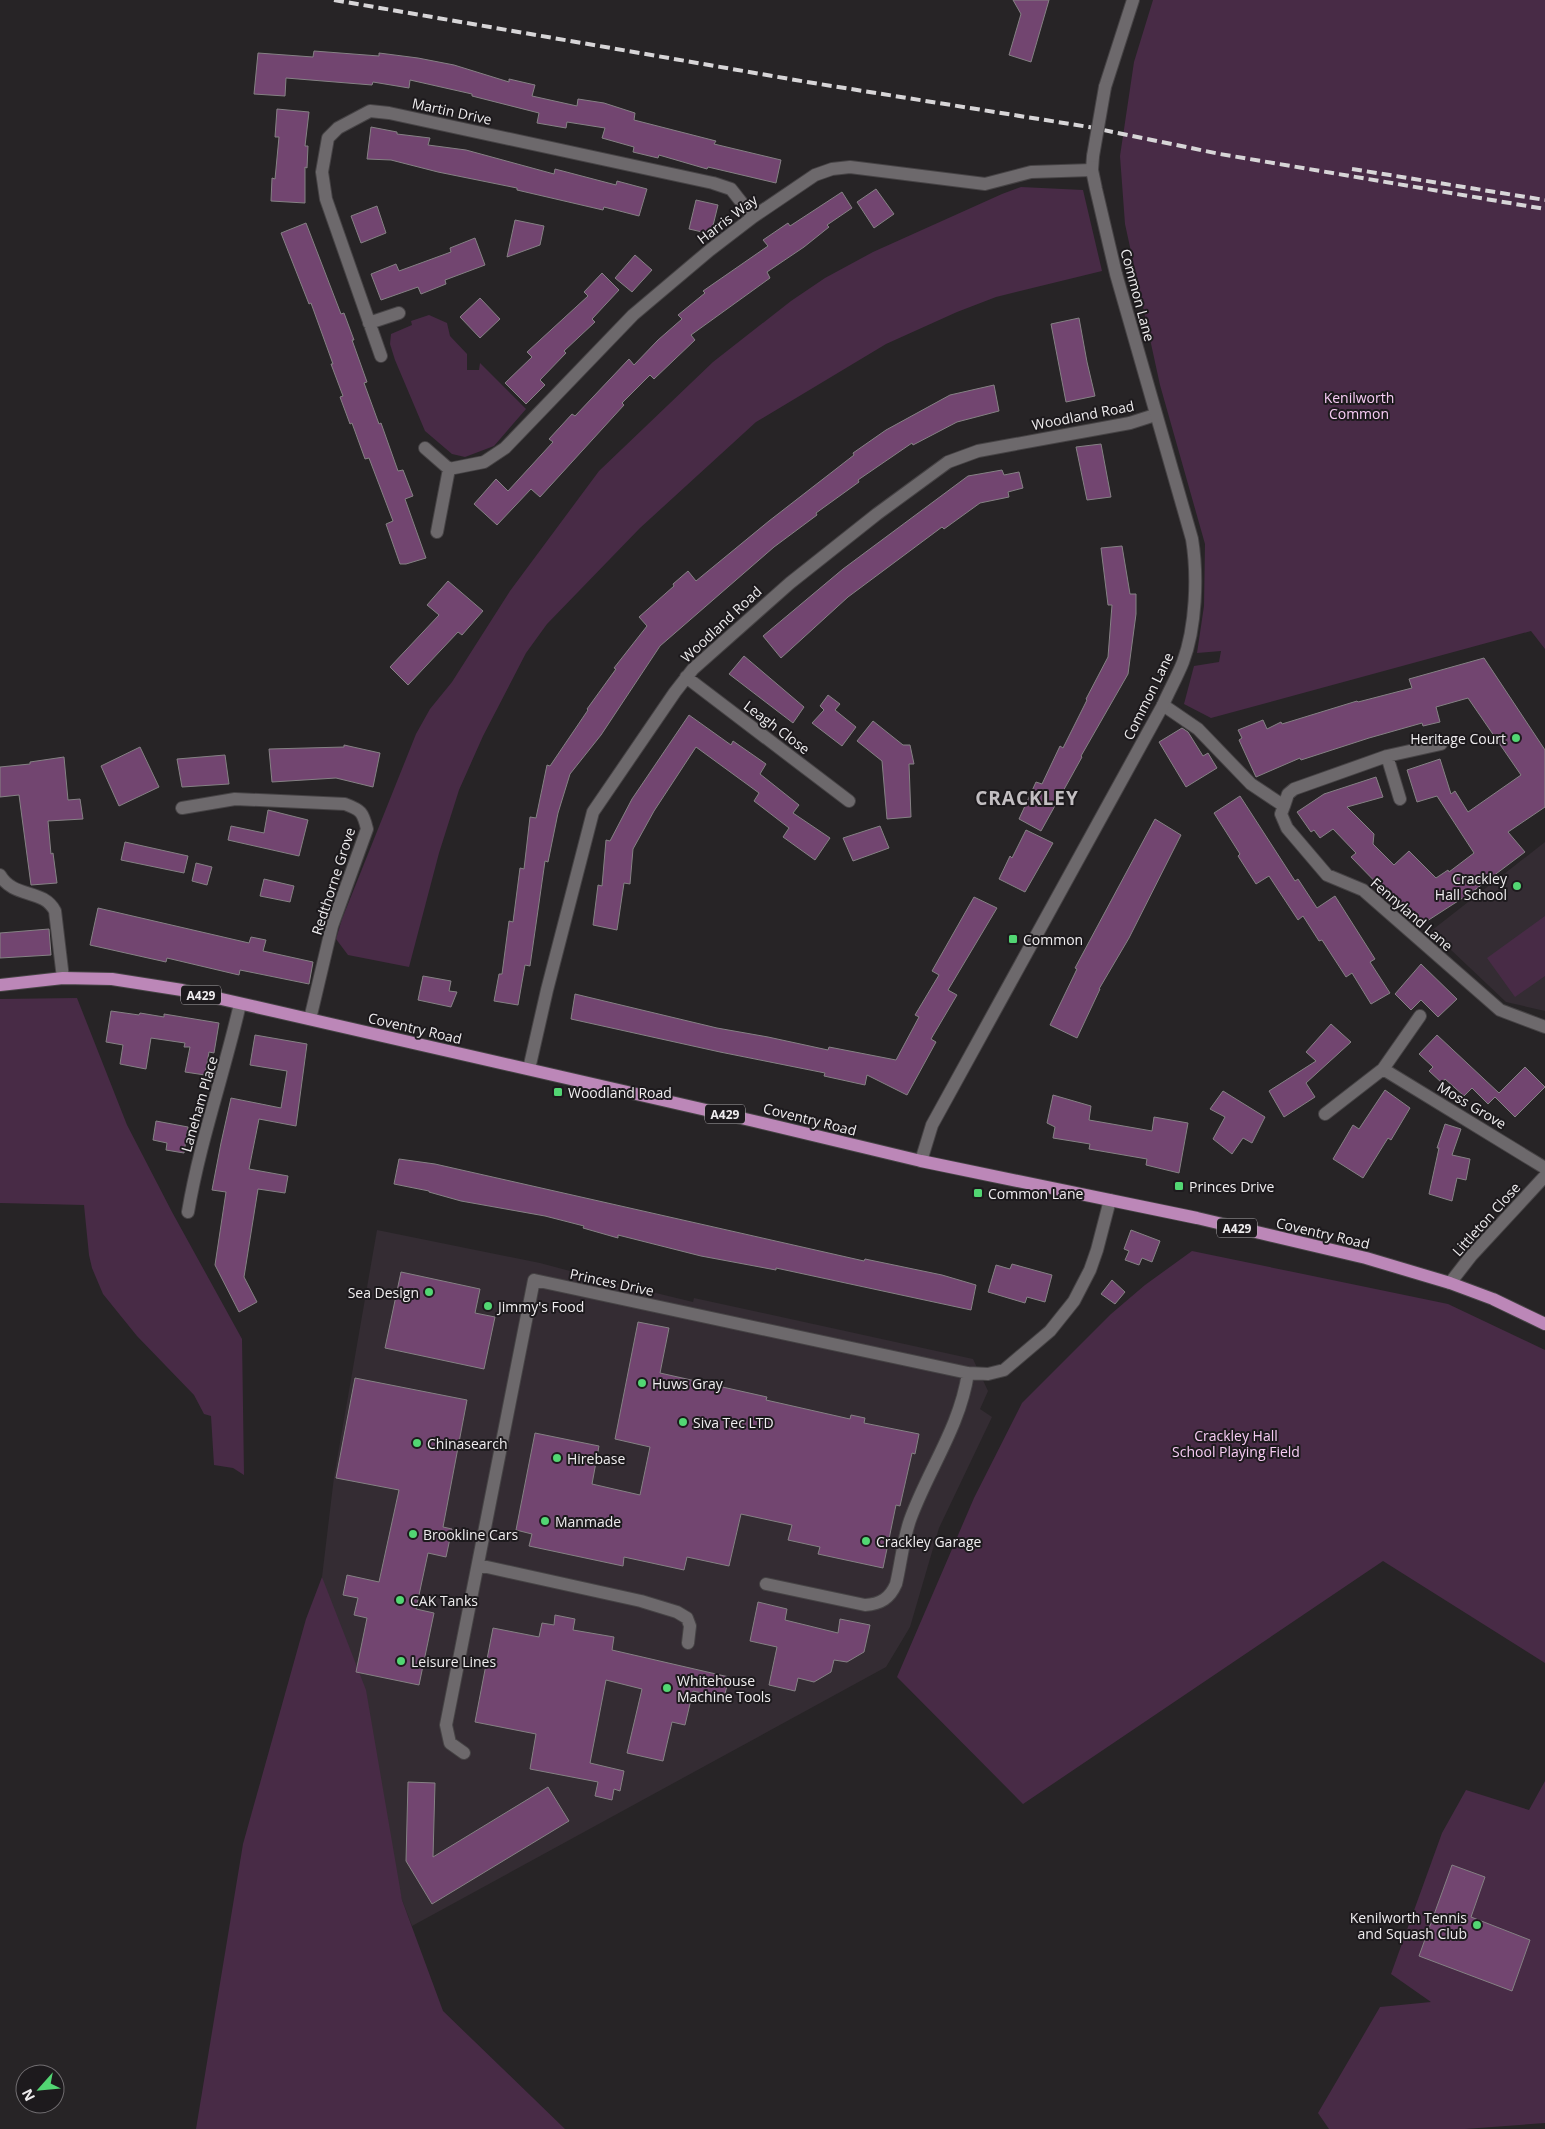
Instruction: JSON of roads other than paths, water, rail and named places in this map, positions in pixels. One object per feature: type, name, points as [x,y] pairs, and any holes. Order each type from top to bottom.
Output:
[{"type":"main road","name":"Coventry Road","points":[[0,985],[62,978],[112,979],[142,983],[240,1004],[920,1161],[1110,1200],[1366,1258],[1450,1283],[1493,1299],[1545,1324]]},
{"type":"street","name":"Common Lane","points":[[920,1161],[932,1126],[1163,705],[1183,662],[1192,614],[1197,575],[1192,538],[1155,415],[1111,254],[1092,170],[1105,87],[1133,0]]},
{"type":"street","name":"Martin Drive","points":[[381,356],[326,199],[322,172],[328,138],[338,128],[370,110],[389,112],[713,183],[731,189],[753,217]]},
{"type":"street","name":"Harris Way","points":[[449,470],[484,462],[504,448],[633,315],[710,250],[753,217],[816,175],[832,169],[850,167],[985,184],[1030,172],[1092,170]]},
{"type":"street","points":[[369,323],[399,313]]},
{"type":"street","name":"Woodland Road","points":[[529,1070],[547,990],[593,812],[686,677],[790,582],[948,462],[978,451],[1130,423],[1155,415]]},
{"type":"street","points":[[425,448],[449,470],[437,532]]},
{"type":"street","name":"Leagh Close","points":[[686,677],[849,801]]},
{"type":"street","points":[[1163,705],[1198,729],[1251,784],[1284,806],[1288,794],[1294,789],[1387,756],[1441,744]]},
{"type":"street","points":[[1387,756],[1400,799]]},
{"type":"street","name":"Redthorne Grove","points":[[182,808],[235,799],[345,804],[359,810],[364,818],[367,829],[332,926],[310,1020]]},
{"type":"street","name":"Fennyland Lane","points":[[1284,806],[1281,814],[1287,828],[1328,875],[1363,890],[1500,1010],[1545,1027]]},
{"type":"street","points":[[0,874],[8,884],[17,890],[30,895],[41,896],[51,904],[55,911],[62,978]]},
{"type":"street","name":"Laneham Place","points":[[188,1212],[208,1119],[225,1068],[240,1004]]},
{"type":"street","points":[[1325,1114],[1383,1069],[1420,1016]]},
{"type":"street","name":"Moss Grove","points":[[1383,1069],[1545,1168]]},
{"type":"street","name":"Littleton Close","points":[[1450,1283],[1471,1256],[1545,1176]]},
{"type":"street","name":"Princes Drive","points":[[464,1753],[450,1743],[446,1725],[534,1280],[968,1373],[988,1374],[1004,1370],[1050,1331],[1074,1301],[1090,1270],[1110,1200]]},
{"type":"street","points":[[766,1584],[865,1605],[875,1604],[884,1600],[892,1593],[896,1584],[910,1521],[955,1422],[965,1394],[968,1373]]},
{"type":"street","points":[[478,1565],[641,1601],[677,1612],[687,1618],[690,1626],[688,1643]]},
{"type":"railway","points":[[334,0],[807,82],[1089,127],[1220,154],[1545,209]]},
{"type":"railway","points":[[1352,169],[1545,200]]},
{"type":"place","name":"Heritage Court","points":[[1516,738]]},
{"type":"place","name":"Crackley Hall School","points":[[1517,886]]},
{"type":"place","name":"Common","points":[[1013,939]]},
{"type":"place","name":"Woodland Road","points":[[558,1092]]},
{"type":"place","name":"Princes Drive","points":[[1179,1186]]},
{"type":"place","name":"Common Lane","points":[[978,1193]]},
{"type":"place","name":"Sea Design","points":[[429,1292]]},
{"type":"place","name":"Jimmy's Food","points":[[488,1306]]},
{"type":"place","name":"Huws Gray","points":[[642,1383]]},
{"type":"place","name":"Siva Tec LTD","points":[[683,1422]]},
{"type":"place","name":"Chinasearch","points":[[417,1443]]},
{"type":"place","name":"Hirebase","points":[[557,1458]]},
{"type":"place","name":"Manmade","points":[[545,1521]]},
{"type":"place","name":"Brookline Cars","points":[[413,1534]]},
{"type":"place","name":"Crackley Garage","points":[[866,1541]]},
{"type":"place","name":"CAK Tanks","points":[[400,1600]]},
{"type":"place","name":"Leisure Lines","points":[[401,1661]]},
{"type":"place","name":"Whitehouse Machine Tools","points":[[667,1688]]},
{"type":"place","name":"Kenilworth Tennis and Squash Club","points":[[1477,1925]]},
{"type":"district","name":"CRACKLEY","points":[[1027,798]]},
{"type":"park label","name":"Kenilworth Common","points":[[1359,406]]},
{"type":"park label","name":"Crackley Hall School Playing Field","points":[[1236,1444]]}]
